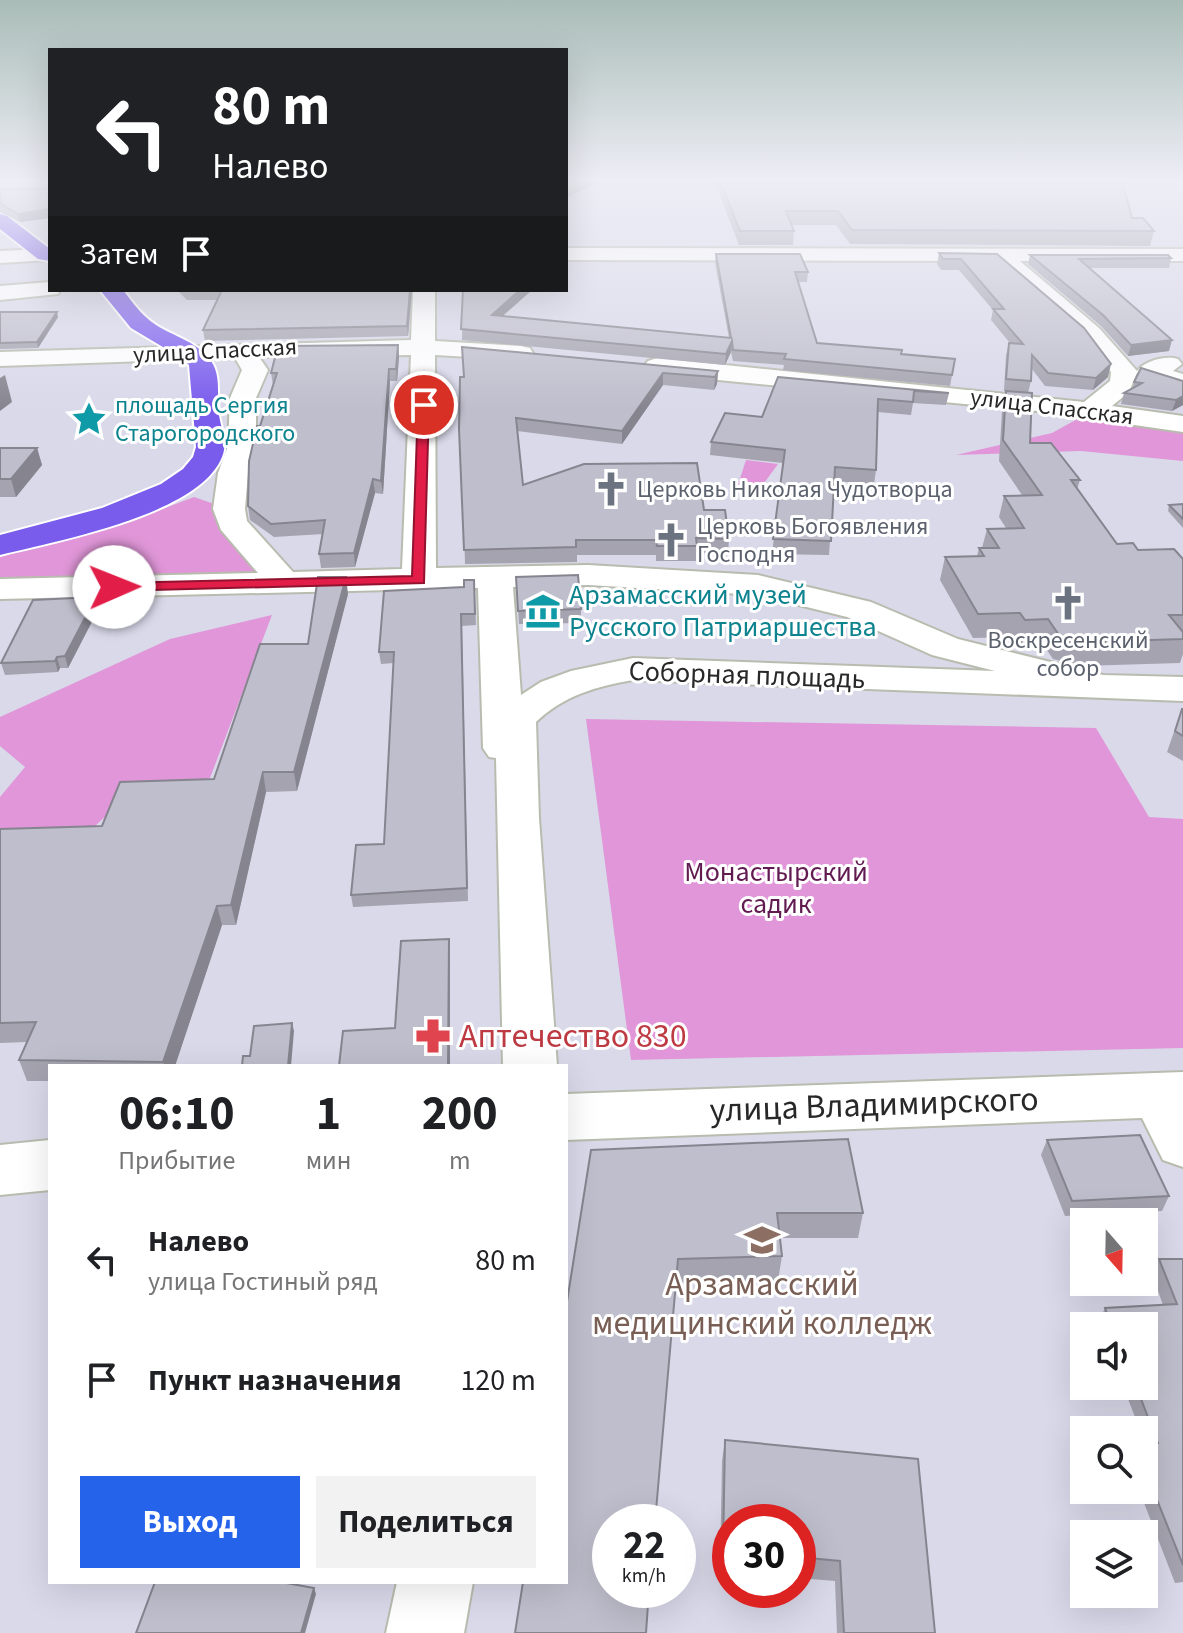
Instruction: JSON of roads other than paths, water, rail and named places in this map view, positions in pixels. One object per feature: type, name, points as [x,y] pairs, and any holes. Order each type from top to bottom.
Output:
[{"type":"main road","points":[[0,545],[85,524],[144,505],[185,481],[206,461],[212,439],[206,417],[202,366],[190,353],[139,324],[113,292]]},
{"type":"street","points":[[823,257],[827,279]]},
{"type":"street","points":[[1004,257],[1091,333],[1156,372]]},
{"type":"street","points":[[0,293],[48,289]]},
{"type":"street","points":[[419,580],[424,292]]},
{"type":"street","name":"улица Спасская","points":[[0,359],[244,352],[291,346],[425,346],[551,356]]},
{"type":"street","points":[[205,389],[209,374],[222,361],[244,352],[255,370],[243,398],[242,446],[233,473],[229,509],[232,523],[285,583]]},
{"type":"street","points":[[0,382],[59,359]]},
{"type":"street","name":"улица Спасская","points":[[626,364],[1090,410],[1183,424]]},
{"type":"street","points":[[1090,410],[1120,386],[1125,377],[1156,372]]},
{"type":"street","name":"Соборная площадь","points":[[0,589],[588,575],[758,585],[859,609],[945,647],[1099,685]]},
{"type":"street","points":[[495,578],[522,1064]]},
{"type":"street","name":"Соборная площадь","points":[[532,1064],[517,818],[516,719],[530,704],[591,675],[633,669],[1183,689]]},
{"type":"street","points":[[1171,1094],[1183,1143]]},
{"type":"street","name":"улица Владимирского","points":[[568,1117],[1171,1094]]},
{"type":"street","points":[[0,1170],[48,1165]]},
{"type":"street","points":[[425,1633],[435,1584]]},
{"type":"place","name":"площадь Сергия Старогородского","points":[[89,419]]},
{"type":"place","name":"Церковь Николая Чудотворца","points":[[611,489]]},
{"type":"place","name":"Церковь Богоявления Господня","points":[[671,540]]},
{"type":"place","name":"Воскресенский собор","points":[[1068,603]]},
{"type":"place","name":"Арзамасский музей Русского Патриаршества","points":[[543,611]]},
{"type":"place","name":"Аптечество 830","points":[[433,1036]]},
{"type":"place","name":"Арзамасский медицинский колледж","points":[[762,1240]]},
{"type":"park label","name":"Монастырский садик","points":[[776,888]]}]
